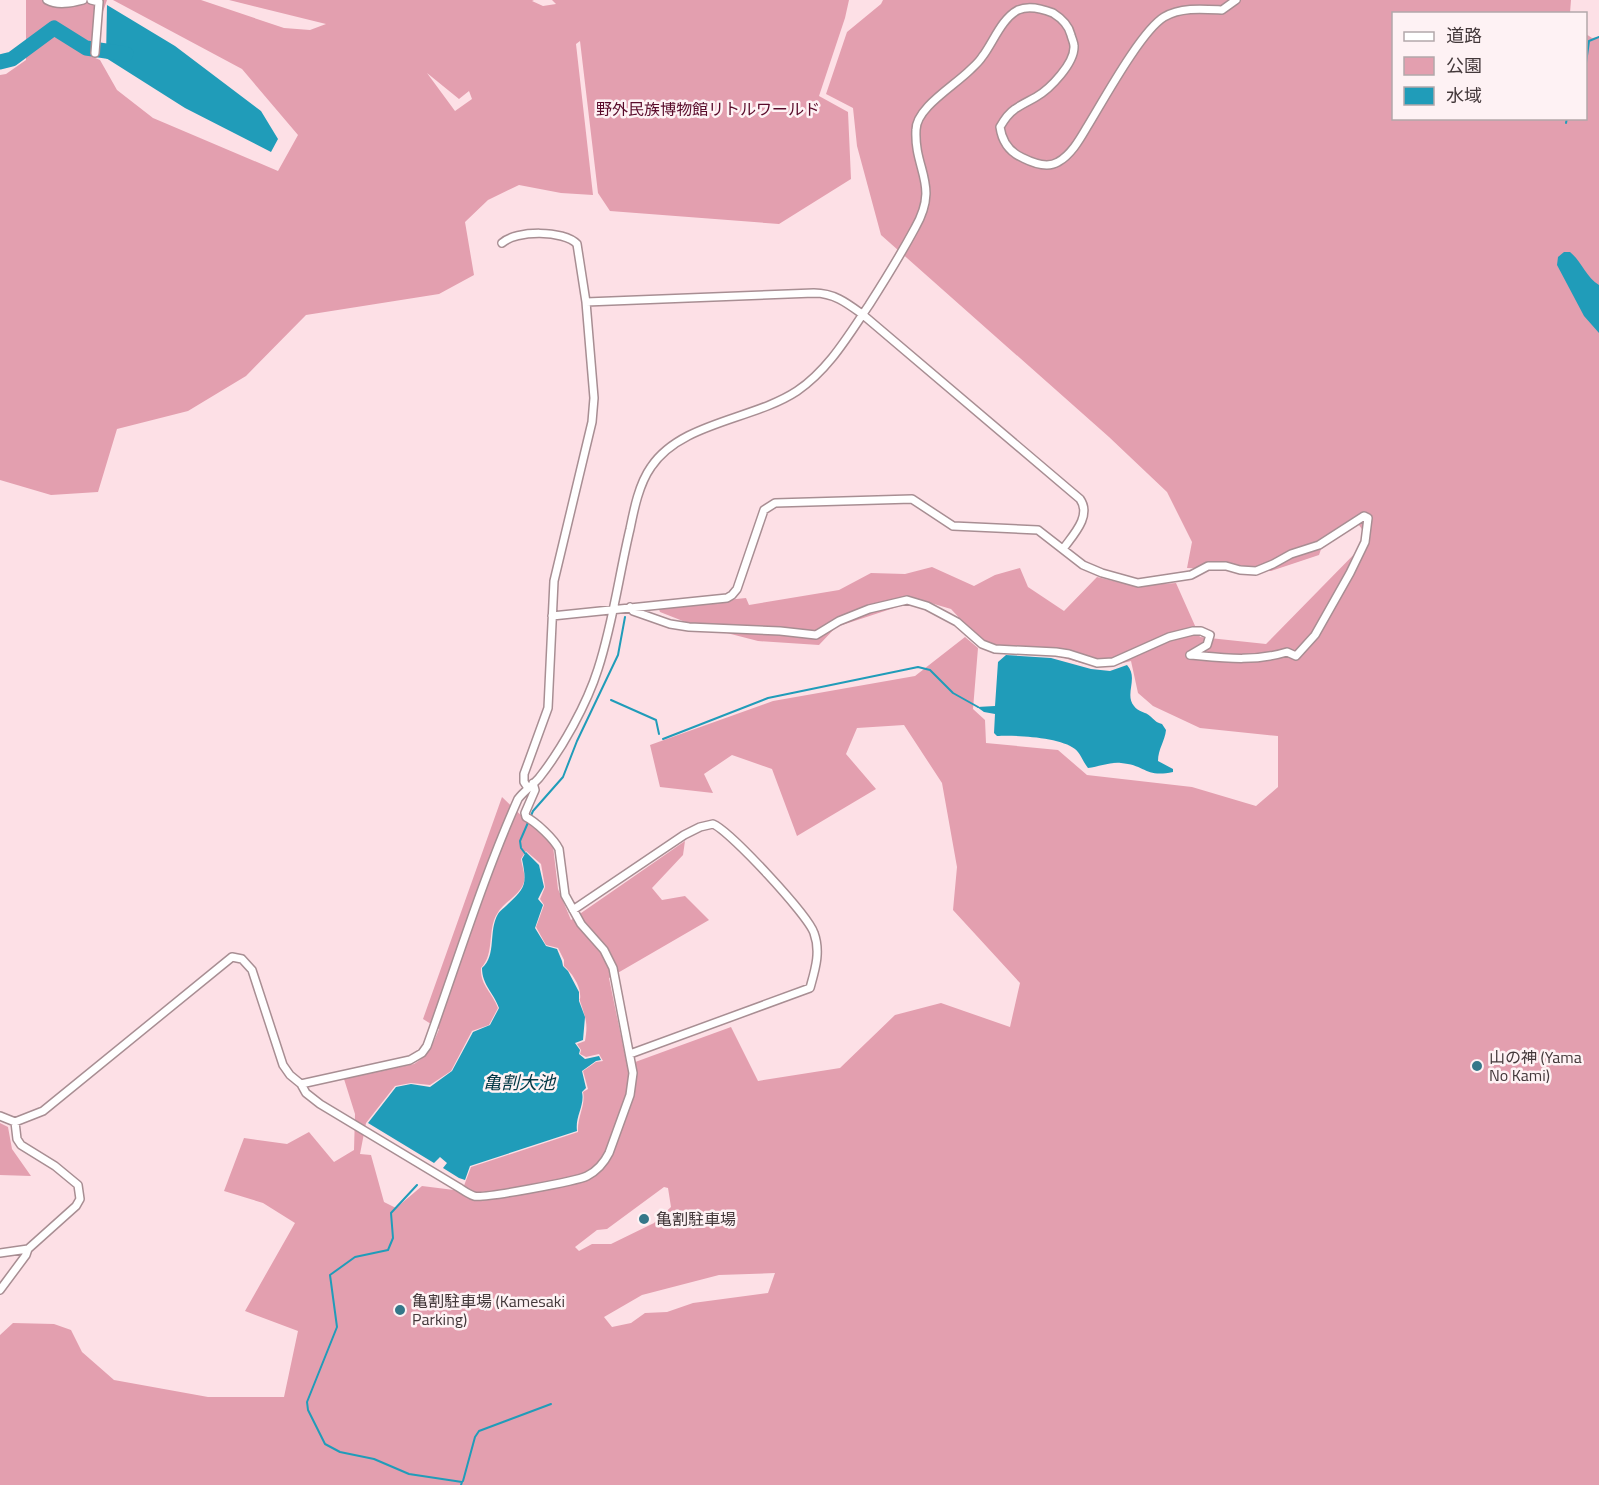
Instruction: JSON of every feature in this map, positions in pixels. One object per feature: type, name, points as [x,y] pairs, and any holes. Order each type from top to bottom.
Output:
[{"type":"street","points":[[47,0],[50,3],[67,4],[83,0]]},
{"type":"street","points":[[91,0],[99,2],[96,53]]},
{"type":"street","points":[[301,1083],[410,1060],[422,1053],[427,1046],[474,908],[518,799],[530,786],[575,722],[599,667],[635,505],[651,467],[674,445],[693,434],[756,411],[799,389],[823,369],[847,340],[917,225],[924,207],[927,189],[915,128],[920,115],[956,84],[981,58],[1007,19],[1017,11],[1027,8],[1044,9],[1057,16],[1070,28],[1075,48],[1071,59],[1055,82],[1038,96],[1013,110],[1000,127],[1006,146],[1020,157],[1040,165],[1058,163],[1076,145],[1145,36],[1163,18],[1189,10],[1222,10],[1236,0]]},
{"type":"street","points":[[0,1116],[15,1122],[43,1111],[232,957],[242,959],[252,970],[283,1065],[290,1075],[301,1083],[306,1093],[320,1104],[476,1197],[579,1179],[600,1167],[605,1161],[630,1095],[633,1073],[613,968],[608,956],[581,924],[573,910],[563,888],[559,849],[556,843],[525,813],[535,790],[524,782],[524,774],[548,708],[554,581],[592,422],[594,398],[586,302],[577,244],[571,238],[553,234],[514,236],[502,243]]},
{"type":"street","points":[[586,302],[824,293],[836,297],[862,314],[1080,499],[1084,506],[1084,514],[1063,549]]},
{"type":"street","points":[[552,616],[630,607],[727,598],[737,589],[764,510],[775,503],[912,499],[953,526],[1032,529],[1042,533],[1083,565],[1138,583],[1191,574],[1208,566],[1226,566],[1256,571],[1291,554],[1319,545],[1364,516],[1368,518],[1365,542],[1350,573],[1315,635],[1296,656],[1287,652],[1268,658],[1241,660],[1190,655],[1208,645],[1210,635],[1202,631],[1169,637],[1121,658],[1096,663],[1056,652],[995,649],[982,644],[957,622],[927,606],[907,600],[869,609],[839,621],[816,634],[689,627],[659,621],[633,611],[630,607]]},
{"type":"street","points":[[573,910],[684,836],[700,827],[713,824],[726,832],[806,918],[814,933],[818,952],[810,988],[630,1054]]},
{"type":"street","points":[[0,1290],[28,1249],[76,1206],[81,1193],[78,1185],[55,1166],[21,1145],[17,1139],[15,1122]]},
{"type":"street","points":[[0,1253],[28,1249]]},
{"type":"green space","name":"野外民族博物館リトルワールド","points":[[26,0],[107,0],[88,55],[100,60],[117,90],[153,118],[278,171],[298,135],[242,69],[113,0],[201,0],[284,28],[310,30],[326,24],[229,0],[534,0],[532,1],[543,6],[556,4],[552,0],[849,0],[819,96],[848,112],[851,179],[779,224],[610,211],[598,193],[580,41],[576,44],[593,195],[561,193],[519,185],[488,200],[465,222],[474,275],[439,294],[306,315],[246,376],[188,411],[117,429],[98,492],[51,495],[0,480],[0,75],[6,74],[26,60]],"holes":[[[427,73],[459,99],[469,91],[472,99],[455,111]]]},
{"type":"green space","points":[[883,0],[1571,0],[1570,12],[1392,12],[1392,120],[1587,120],[1587,35],[1592,38],[1599,37],[1599,1485],[0,1485],[0,1335],[13,1323],[54,1324],[71,1330],[82,1352],[114,1380],[208,1397],[284,1397],[298,1331],[245,1311],[295,1223],[263,1203],[224,1191],[244,1138],[287,1144],[309,1132],[334,1162],[354,1150],[355,1114],[344,1079],[414,1064],[430,1049],[439,1029],[423,1019],[502,797],[553,846],[558,889],[571,920],[685,841],[683,855],[652,888],[662,900],[685,896],[709,920],[609,978],[627,1065],[731,1027],[758,1081],[840,1068],[895,1015],[941,1003],[1010,1027],[1020,983],[953,910],[957,867],[942,783],[904,725],[857,728],[846,754],[876,789],[797,836],[772,769],[732,755],[704,774],[713,793],[660,787],[650,745],[773,701],[915,676],[965,637],[978,648],[973,709],[985,720],[986,743],[1058,750],[1087,775],[1192,787],[1256,806],[1278,787],[1278,736],[1200,728],[1153,706],[1138,693],[1131,661],[1107,667],[1081,663],[1054,655],[990,651],[951,609],[907,596],[903,605],[836,627],[819,645],[758,641],[688,623],[660,612],[658,607],[746,598],[749,605],[839,590],[871,573],[905,574],[932,567],[974,586],[995,575],[1020,568],[1028,587],[1064,611],[1097,577],[1134,586],[1176,583],[1200,637],[1266,644],[1369,539],[1354,518],[1325,538],[1319,555],[1271,571],[1187,568],[1192,542],[1167,492],[1109,437],[881,235],[857,146],[853,108],[826,94],[847,32]],"holes":[[[526,851],[541,864],[545,887],[540,899],[544,905],[536,927],[546,945],[558,948],[564,960],[564,966],[575,979],[580,990],[586,1026],[585,1041],[577,1044],[581,1050],[580,1054],[586,1057],[599,1054],[603,1061],[596,1062],[583,1071],[588,1089],[583,1092],[578,1132],[471,1167],[462,1191],[422,1186],[396,1208],[384,1202],[371,1155],[360,1154],[366,1123],[395,1086],[411,1083],[430,1085],[451,1071],[472,1031],[489,1025],[498,1008],[484,984],[481,968],[490,949],[494,920],[503,906],[522,887],[524,874],[521,859]],[[664,1187],[668,1188],[671,1207],[654,1223],[611,1244],[592,1244],[579,1251],[575,1247],[597,1230],[607,1229]],[[775,1273],[768,1293],[693,1303],[667,1312],[645,1313],[631,1323],[612,1327],[604,1317],[642,1295],[719,1275]]]},
{"type":"green space","points":[[0,1123],[8,1127],[12,1149],[31,1176],[0,1175]]},
{"type":"water","points":[[107,5],[175,46],[261,111],[278,139],[271,152],[185,108],[106,58]]},
{"type":"water","points":[[1564,252],[1570,252],[1599,285],[1599,333],[1584,316],[1557,265],[1558,257]]},
{"type":"water","points":[[1006,655],[1051,658],[1091,669],[1110,671],[1127,665],[1132,675],[1131,701],[1136,708],[1162,724],[1166,730],[1158,761],[1173,769],[1173,772],[1151,772],[1121,763],[1088,768],[1079,753],[1068,745],[1048,739],[997,736],[994,733],[995,714],[984,712],[977,707],[995,706],[998,662]]},
{"type":"water","name":"亀割大池","points":[[526,852],[539,865],[544,887],[538,899],[543,905],[535,928],[546,946],[557,949],[563,966],[579,992],[579,1001],[585,1017],[583,1040],[575,1043],[580,1050],[579,1054],[585,1059],[599,1056],[601,1060],[582,1071],[586,1088],[582,1092],[577,1131],[470,1166],[465,1180],[443,1168],[447,1163],[440,1157],[434,1163],[368,1123],[396,1087],[411,1084],[430,1087],[452,1071],[473,1032],[490,1025],[499,1008],[486,984],[482,968],[487,963],[491,950],[493,928],[498,914],[524,884],[522,859]]},
{"type":"waterway","points":[[0,62],[12,59],[54,28],[86,48],[126,54]]},
{"type":"waterway","points":[[1587,56],[1589,41],[1599,37]]},
{"type":"waterway","points":[[527,856],[521,848],[520,841],[533,811],[563,777],[577,741],[618,655],[625,617]]},
{"type":"waterway","points":[[663,739],[768,698],[918,667],[930,670],[953,693],[978,707]]},
{"type":"waterway","points":[[611,700],[656,720],[659,734]]},
{"type":"waterway","points":[[417,1185],[391,1213],[393,1238],[388,1250],[355,1257],[330,1275],[337,1327],[307,1402],[308,1410],[325,1444],[340,1452],[374,1459],[409,1474],[462,1482],[461,1485]]},
{"type":"waterway","points":[[463,1481],[475,1437],[479,1431],[551,1404]]},
{"type":"place","name":"山の神 (Yama No Kami)","points":[[1477,1066]]},
{"type":"place","name":"亀割駐車場","points":[[644,1219]]},
{"type":"place","name":"亀割駐車場 (Kamesaki Parking)","points":[[400,1310]]}]
